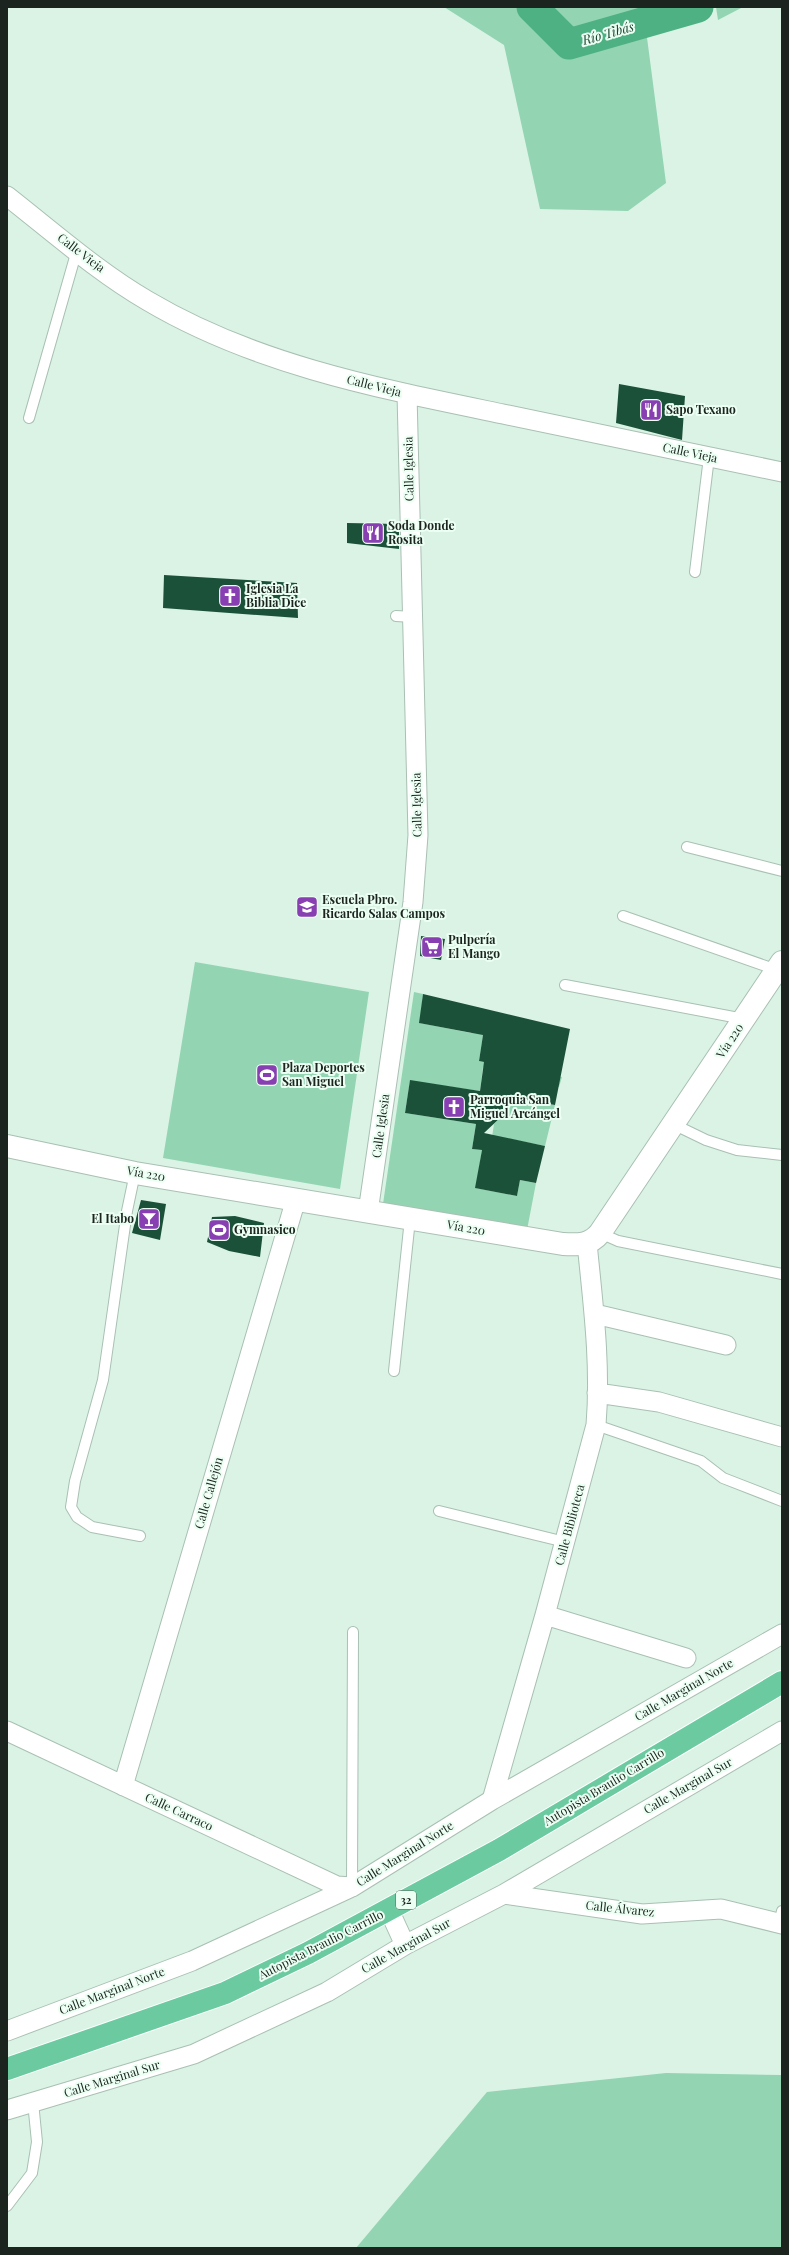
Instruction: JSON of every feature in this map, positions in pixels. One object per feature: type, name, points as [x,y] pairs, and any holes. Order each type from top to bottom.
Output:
[{"type":"highway","name":"Autopista Braulio Carrillo","points":[[7,2069],[225,1993],[308,1953],[498,1850],[782,1682]]},
{"type":"main road","name":"Vía 220","points":[[7,1146],[135,1173],[563,1244],[594,1238],[675,1125],[779,966]]},
{"type":"street","name":"Calle Vieja","points":[[7,196],[77,250],[149,302],[209,331],[290,363],[407,394],[782,472]]},
{"type":"street","name":"Calle Iglesia","points":[[368,1212],[413,902],[418,835],[404,616],[407,394]]},
{"type":"street","name":"Calle Callejón","points":[[123,1786],[296,1200]]},
{"type":"street","name":"Calle Biblioteca","points":[[492,1800],[545,1615],[596,1425],[597,1393],[594,1238]]},
{"type":"street","points":[[595,1314],[726,1345]]},
{"type":"street","points":[[597,1393],[659,1402],[782,1437]]},
{"type":"street","points":[[545,1615],[686,1658]]},
{"type":"street","name":"Calle Marginal Norte","points":[[7,2031],[192,1961],[352,1887],[492,1800],[782,1634]]},
{"type":"street","name":"Calle Carraco","points":[[7,1730],[337,1886],[352,1887]]},
{"type":"street","name":"Calle Marginal Sur","points":[[7,2110],[194,2054],[327,1992],[405,1945],[504,1894],[782,1731]]},
{"type":"street","name":"Calle Álvarez","points":[[504,1894],[642,1914],[721,1909],[781,1919]]},
{"type":"street","points":[[389,1910],[405,1945]]},
{"type":"lane","points":[[28,418],[77,250]]},
{"type":"lane","points":[[696,572],[709,457]]},
{"type":"lane","points":[[687,847],[782,871]]},
{"type":"lane","points":[[623,916],[779,966]]},
{"type":"lane","points":[[565,985],[744,1019]]},
{"type":"lane","points":[[675,1125],[706,1140],[737,1150],[782,1155]]},
{"type":"lane","points":[[135,1173],[127,1211],[103,1380],[75,1481],[72,1507],[77,1517],[92,1526],[140,1536]]},
{"type":"lane","points":[[394,1371],[410,1219]]},
{"type":"lane","points":[[594,1238],[618,1241],[782,1274]]},
{"type":"lane","points":[[596,1425],[701,1461],[723,1478],[782,1501]]},
{"type":"lane","points":[[439,1511],[565,1542]]},
{"type":"lane","points":[[352,1887],[353,1632]]},
{"type":"lane","points":[[7,2206],[32,2173],[37,2142],[33,2102]]},
{"type":"green space","points":[[444,7],[643,7],[666,183],[628,211],[540,209],[504,45]]},
{"type":"green space","points":[[716,7],[743,7],[718,20]]},
{"type":"green space","name":"Plaza Deportes San Miguel","points":[[195,962],[369,992],[340,1189],[163,1158]]},
{"type":"green space","points":[[414,992],[423,994],[420,1023],[471,1033],[476,1007],[487,1010],[479,1061],[562,1077],[559,1087],[501,1078],[483,1067],[480,1091],[410,1081],[405,1113],[476,1124],[472,1149],[482,1150],[476,1188],[517,1196],[520,1180],[536,1183],[527,1230],[383,1204]]},
{"type":"green space","points":[[498,1096],[555,1105],[545,1146],[506,1138],[491,1144],[494,1124],[500,1118],[503,1110]]},
{"type":"green space","points":[[666,2073],[781,2075],[782,2248],[356,2248],[487,2092]]},
{"type":"building","name":"Sapo Texano","points":[[619,384],[685,396],[682,440],[616,423]]},
{"type":"building","name":"Soda Donde Rosita","points":[[347,523],[399,524],[399,549],[347,543]]},
{"type":"building","name":"Iglesia La Biblia Dice","points":[[164,575],[297,583],[298,618],[163,608]]},
{"type":"building","name":"Pulpería El Mango","points":[[421,936],[445,939],[441,960],[420,956]]},
{"type":"building","points":[[423,994],[570,1029],[555,1105],[507,1097],[500,1118],[484,1133],[545,1146],[536,1183],[520,1180],[517,1196],[475,1188],[482,1150],[472,1149],[476,1124],[405,1113],[410,1080],[480,1091],[484,1062],[479,1061],[483,1035],[419,1023]]},
{"type":"building","name":"El Itabo","points":[[141,1200],[166,1204],[160,1240],[132,1233]]},
{"type":"building","points":[[235,1216],[264,1223],[260,1257],[229,1251],[207,1242],[212,1217]]},
{"type":"waterway","name":"Río Tibás","points":[[532,7],[569,44],[698,7]]},
{"type":"place","name":"Sapo Texano","points":[[651,410]]},
{"type":"place","name":"Soda Donde Rosita","points":[[373,533]]},
{"type":"place","name":"Iglesia La Biblia Dice","points":[[230,596]]},
{"type":"place","name":"Escuela Pbro. Ricardo Salas Campos","points":[[307,907]]},
{"type":"place","name":"Pulpería El Mango","points":[[432,947]]},
{"type":"place","name":"Plaza Deportes San Miguel","points":[[267,1075]]},
{"type":"place","name":"Parroquia San Miguel Arcángel","points":[[454,1107]]},
{"type":"place","name":"El Itabo","points":[[149,1219]]},
{"type":"place","name":"Gymnasico","points":[[219,1230]]}]
